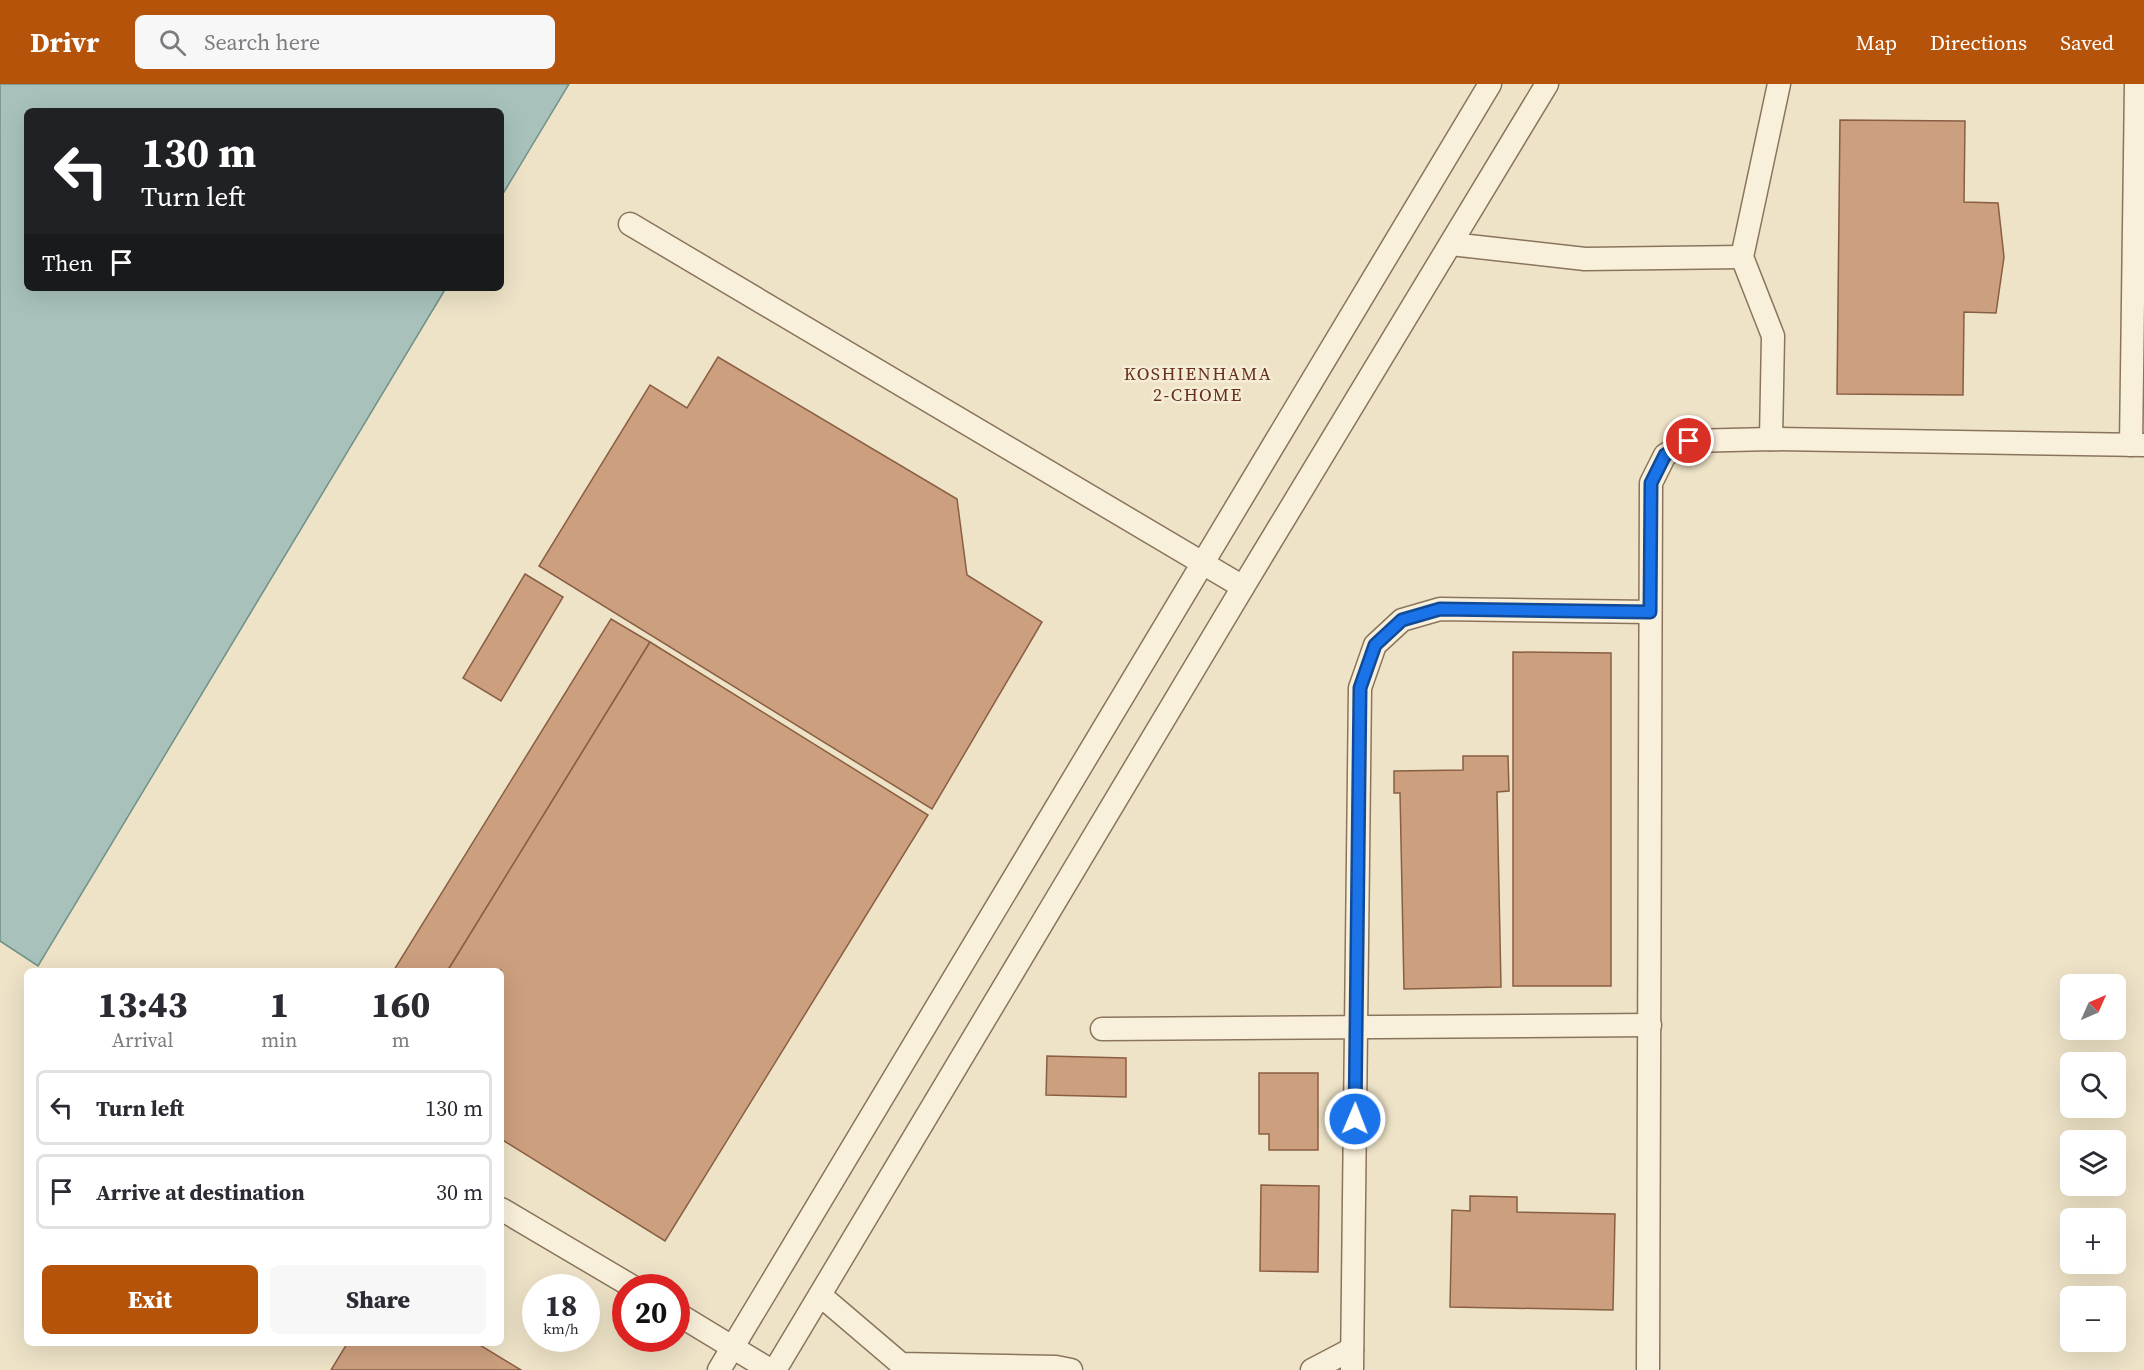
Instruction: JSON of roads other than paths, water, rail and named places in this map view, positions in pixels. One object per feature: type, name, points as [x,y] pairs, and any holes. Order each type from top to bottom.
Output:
[{"type":"lane","points":[[719,1370],[1490,84]]},
{"type":"lane","points":[[775,1370],[1547,84]]},
{"type":"lane","points":[[1771,439],[1773,336],[1742,257],[1779,84]]},
{"type":"lane","points":[[1648,1370],[1651,483],[1665,455],[1689,441],[1771,439],[2137,445],[2136,84]]},
{"type":"lane","points":[[630,224],[1243,587]]},
{"type":"lane","points":[[1450,244],[1586,259],[1742,257]]},
{"type":"lane","points":[[1312,1370],[1352,1359],[1360,688],[1375,645],[1402,620],[1440,609],[1650,612]]},
{"type":"lane","points":[[1102,1029],[1650,1025]]},
{"type":"lane","points":[[504,1211],[612,1275]]},
{"type":"lane","points":[[820,1295],[900,1367],[1056,1367],[1071,1370]]},
{"type":"lane","points":[[690,1321],[770,1370]]},
{"type":"water","points":[[0,84],[569,84],[504,192],[504,108],[24,108],[24,291],[444,291],[38,966],[0,941]]},
{"type":"district","name":"KOSHIENHAMA 2-CHOME","points":[[1198,383]]}]
